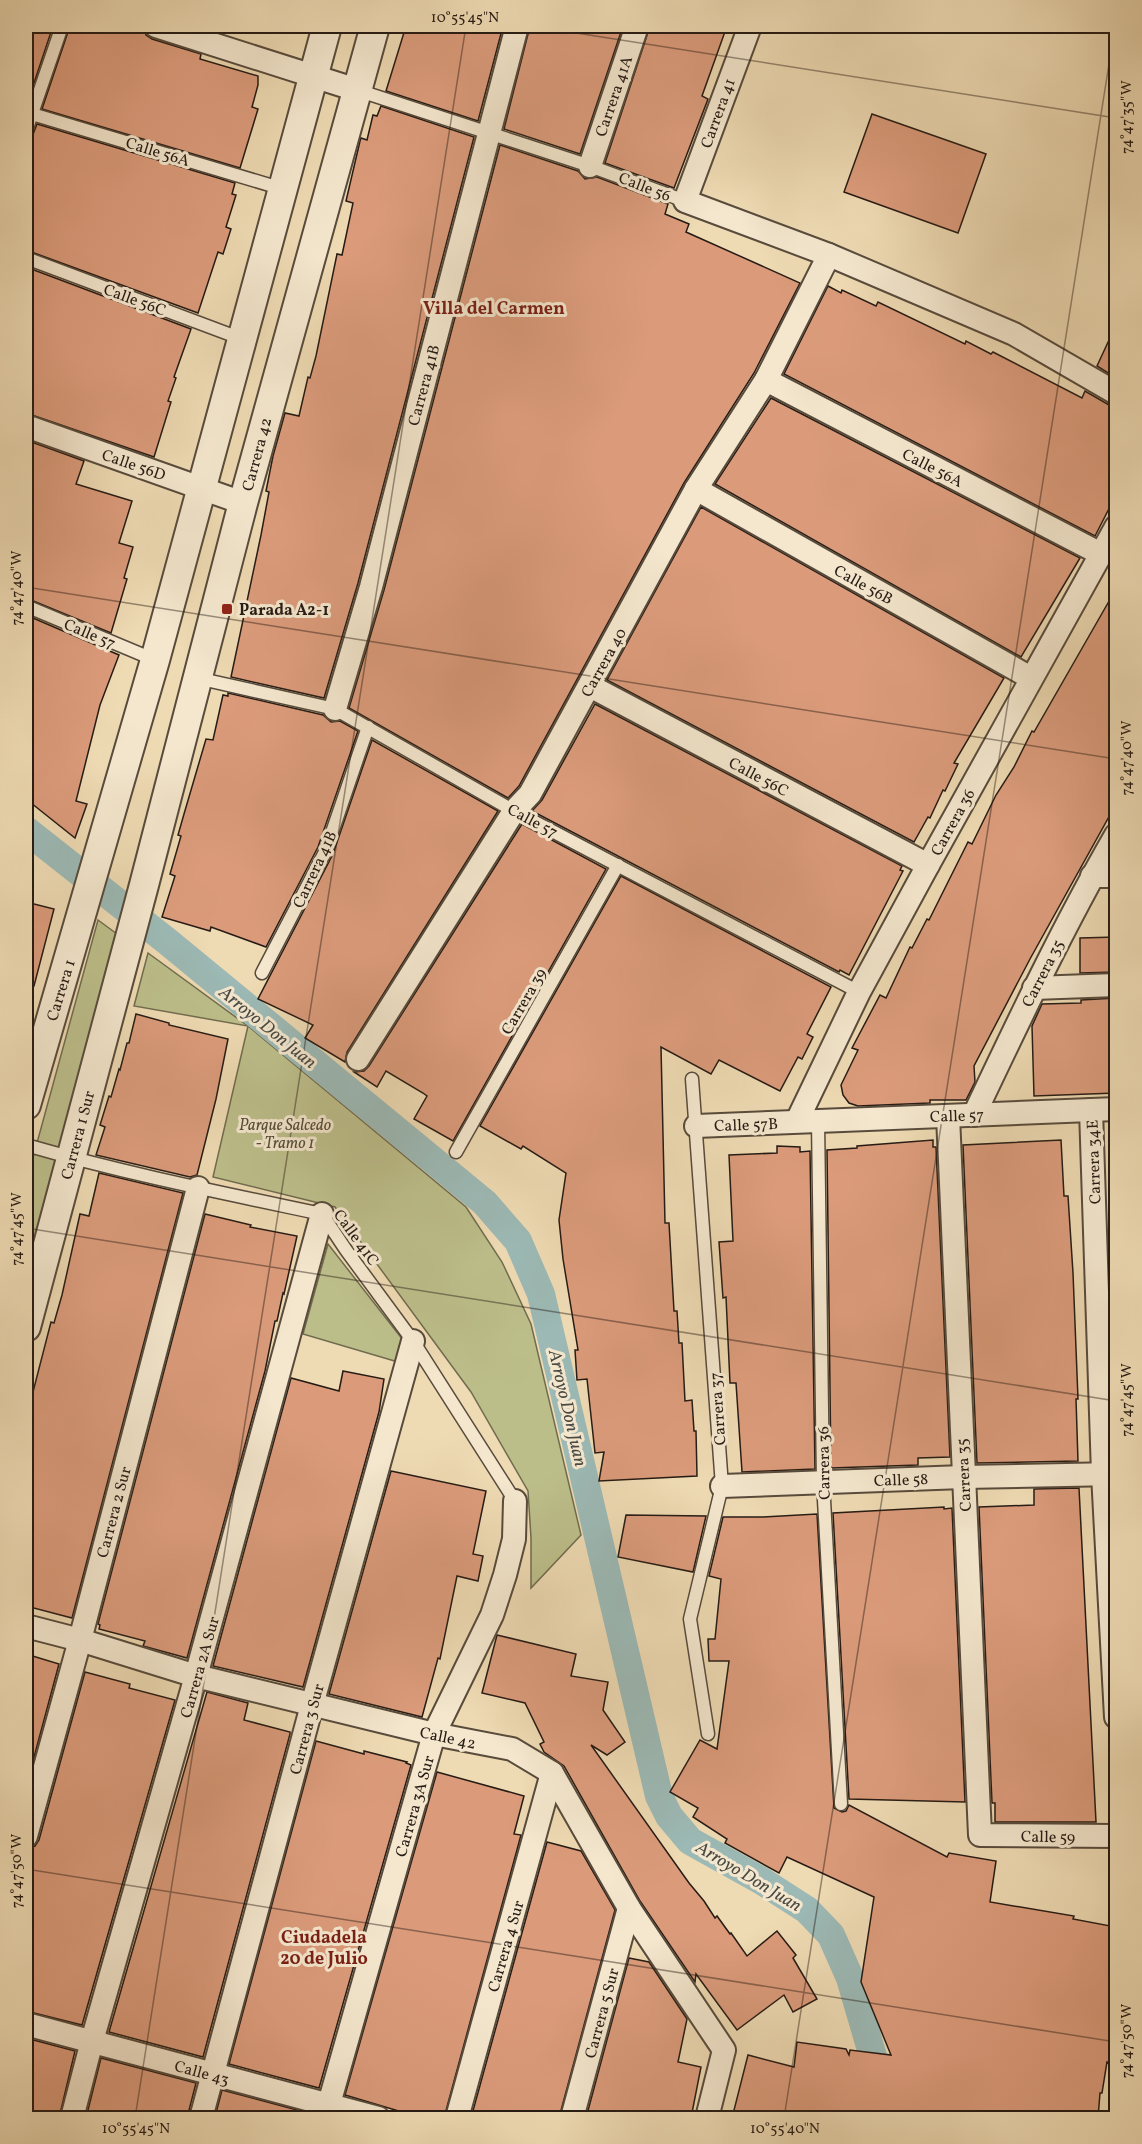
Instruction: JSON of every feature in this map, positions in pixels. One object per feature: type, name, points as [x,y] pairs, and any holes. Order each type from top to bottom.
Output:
[{"type":"street","name":"Calle 56","points":[[156,26],[357,90]]},
{"type":"street","points":[[155,660],[327,26]]},
{"type":"street","name":"Carrera 42","points":[[144,885],[243,503],[375,26]]},
{"type":"street","name":"Carrera 41B","points":[[335,709],[371,587],[517,26]]},
{"type":"street","name":"Carrera 41A","points":[[590,166],[637,26]]},
{"type":"street","name":"Carrera 41","points":[[685,201],[750,26]]},
{"type":"street","name":"Calle 56","points":[[685,201],[829,255],[1014,334],[1116,391]]},
{"type":"street","name":"Carrera 40","points":[[358,1059],[514,811],[530,794],[696,489],[766,380],[829,255]]},
{"type":"street","name":"Calle 56A","points":[[766,380],[1101,554]]},
{"type":"street","name":"Calle 56D","points":[[26,426],[243,503]]},
{"type":"street","name":"Calle 56B","points":[[696,489],[1031,678]]},
{"type":"street","name":"Carrera 36","points":[[808,1121],[859,992],[1116,527]]},
{"type":"street","name":"Carrera 1","points":[[26,1105],[155,660]]},
{"type":"street","name":"Calle 56C","points":[[590,686],[927,866]]},
{"type":"street","name":"Carrera 35","points":[[974,1115],[1034,988],[1116,835]]},
{"type":"street","points":[[1092,876],[1116,876]]},
{"type":"street","name":"Carrera 1 Sur","points":[[26,1327],[144,885]]},
{"type":"street","points":[[1034,988],[1116,985]]},
{"type":"street","name":"Calle 57","points":[[808,1121],[1116,1109]]},
{"type":"street","name":"Carrera 34E","points":[[1091,1110],[1110,1474],[1116,1717]]},
{"type":"street","name":"Carrera 35","points":[[948,1116],[980,1835]]},
{"type":"street","name":"Calle 57B","points":[[696,1126],[808,1121]]},
{"type":"street","name":"Carrera 2 Sur","points":[[26,1836],[80,1640],[198,1188]]},
{"type":"street","name":"Carrera 2A Sur","points":[[72,2118],[196,1677],[322,1214]]},
{"type":"street","name":"Carrera 3 Sur","points":[[201,2118],[312,1705],[414,1341]]},
{"type":"street","name":"Calle 58","points":[[722,1486],[963,1476],[1110,1474]]},
{"type":"street","name":"Carrera 3A Sur","points":[[327,2112],[434,1734],[492,1615],[505,1575],[514,1539],[515,1501]]},
{"type":"street","name":"Calle 42","points":[[26,1626],[80,1640],[196,1677],[434,1734],[512,1749],[552,1773],[629,1908],[724,2050],[707,2118]]},
{"type":"street","name":"Carrera 4 Sur","points":[[457,2118],[552,1773]]},
{"type":"street","name":"Calle 59","points":[[980,1835],[1116,1836]]},
{"type":"street","name":"Carrera 5 Sur","points":[[572,2118],[629,1908]]},
{"type":"street","name":"Calle 43","points":[[26,2025],[213,2075],[327,2112],[378,2118]]},
{"type":"lane","points":[[26,131],[62,26]]},
{"type":"lane","name":"Calle 56","points":[[357,90],[590,166],[685,201]]},
{"type":"lane","name":"Calle 56A","points":[[32,114],[284,189]]},
{"type":"lane","name":"Calle 56C","points":[[26,258],[243,340]]},
{"type":"lane","name":"Calle 57","points":[[26,606],[155,660]]},
{"type":"lane","name":"Calle 57","points":[[197,678],[335,709],[514,811],[859,992]]},
{"type":"lane","name":"Carrera 41B","points":[[262,972],[326,850],[368,727]]},
{"type":"lane","name":"Carrera 39","points":[[456,1152],[618,866]]},
{"type":"lane","name":"Carrera 37","points":[[692,1079],[722,1486],[690,1619],[708,1734]]},
{"type":"lane","name":"Carrera 36","points":[[808,1121],[823,1482],[842,1804]]},
{"type":"lane","name":"Calle 41C","points":[[26,1145],[198,1188],[322,1214],[414,1341],[515,1501]]},
{"type":"green space","points":[[98,920],[117,934],[26,1274],[26,1183]]},
{"type":"green space","points":[[148,953],[248,1026],[134,1006]]},
{"type":"green space","name":"Parque Salcedo - Tramo 1","points":[[248,1026],[466,1207],[502,1262],[531,1324],[581,1535],[531,1588],[528,1491],[471,1392],[335,1207],[213,1177]]},
{"type":"green space","points":[[328,1244],[403,1340],[398,1362],[303,1334]]},
{"type":"building","points":[[26,26],[53,26],[26,107]]},
{"type":"building","points":[[70,26],[143,26],[146,35],[152,39],[201,54],[200,59],[258,76],[252,107],[258,109],[240,168],[42,109]]},
{"type":"building","points":[[406,26],[503,26],[478,121],[386,91]]},
{"type":"building","points":[[530,26],[623,26],[580,154],[504,129]]},
{"type":"building","points":[[650,26],[727,26],[702,96],[708,99],[674,188],[605,163]]},
{"type":"building","points":[[381,106],[474,137],[358,583],[324,698],[231,677],[261,535],[273,456],[285,413],[299,416],[308,377],[310,378],[316,356],[337,254],[342,255],[353,203],[346,201],[360,141],[361,138],[367,140],[373,115],[377,116]]},
{"type":"building","points":[[872,114],[986,154],[958,233],[844,192]]},
{"type":"building","points":[[37,124],[235,183],[232,194],[236,195],[226,227],[231,229],[223,254],[218,252],[198,313],[26,250],[26,139],[32,137]]},
{"type":"building","points":[[500,145],[578,171],[585,179],[597,177],[668,204],[665,214],[689,224],[686,232],[800,283],[754,373],[684,483],[519,786],[508,798],[349,708],[384,590]]},
{"type":"building","points":[[26,267],[191,329],[174,377],[176,378],[168,401],[171,402],[154,457],[26,413]]},
{"type":"building","points":[[828,286],[876,306],[878,302],[965,344],[966,341],[991,354],[993,352],[1082,398],[1085,391],[1109,405],[1116,406],[1116,495],[1095,536],[784,374]]},
{"type":"building","points":[[1116,325],[1116,378],[1097,366]]},
{"type":"building","points":[[771,398],[1080,558],[1021,657],[715,484]]},
{"type":"building","points":[[26,440],[84,461],[76,484],[132,501],[119,543],[133,547],[124,578],[127,579],[111,633],[26,598]]},
{"type":"building","points":[[701,507],[1004,678],[954,763],[958,764],[945,791],[943,790],[930,818],[928,817],[914,842],[607,680]]},
{"type":"building","points":[[1116,589],[1116,804],[974,1066],[975,1082],[966,1100],[930,1100],[930,1103],[858,1106],[849,1103],[843,1095],[841,1085],[858,1050],[852,1048],[880,995],[886,998],[910,947],[912,948],[927,919],[929,920],[968,842],[972,844],[1032,731],[1034,732]]},
{"type":"building","points":[[26,615],[119,655],[100,705],[76,801],[87,804],[75,838],[26,799],[26,710],[30,686],[26,683]]},
{"type":"building","points":[[228,693],[323,715],[331,722],[340,721],[358,731],[318,847],[266,947],[211,927],[210,931],[162,917],[175,876],[170,874],[181,836],[178,835],[206,739],[213,740],[223,695],[228,696]]},
{"type":"building","points":[[595,704],[902,866],[900,870],[903,871],[849,975],[840,970],[839,972],[532,811],[542,800]]},
{"type":"building","points":[[372,740],[498,811],[347,1052],[345,1062],[305,1038],[313,1025],[258,999],[333,854]]},
{"type":"building","points":[[522,824],[606,869],[453,1141],[414,1119],[427,1096],[423,1093],[386,1071],[377,1087],[354,1072],[364,1071],[369,1066]]},
{"type":"building","points":[[621,876],[831,987],[807,1034],[813,1037],[802,1059],[798,1057],[780,1091],[719,1060],[711,1074],[661,1047],[665,1223],[669,1223],[674,1311],[677,1311],[679,1343],[682,1343],[685,1401],[692,1400],[694,1431],[696,1431],[697,1476],[599,1481],[604,1452],[595,1453],[587,1379],[577,1380],[575,1350],[578,1350],[563,1259],[559,1220],[566,1173],[523,1146],[521,1149],[480,1126]]},
{"type":"building","points":[[26,902],[54,909],[34,986],[26,985]]},
{"type":"building","points":[[1116,937],[1116,972],[1080,973],[1080,938]]},
{"type":"building","points":[[1116,998],[1116,1093],[1034,1096],[1032,1026],[1042,1004],[1081,1003],[1081,1000]]},
{"type":"building","points":[[136,1014],[169,1023],[169,1025],[228,1039],[197,1175],[190,1177],[96,1155],[105,1127],[100,1125],[127,1043],[129,1043]]},
{"type":"building","points":[[933,1140],[933,1147],[936,1147],[950,1457],[918,1458],[918,1465],[831,1468],[827,1150]]},
{"type":"building","points":[[1061,1140],[1064,1196],[1068,1196],[1073,1273],[1078,1461],[977,1463],[963,1145]]},
{"type":"building","points":[[777,1146],[800,1147],[800,1152],[810,1151],[815,1469],[742,1472],[736,1383],[730,1383],[726,1297],[723,1298],[719,1242],[733,1241],[729,1155],[777,1153]]},
{"type":"building","points":[[99,1173],[183,1193],[72,1618],[26,1606],[26,1419],[51,1322],[54,1323],[62,1295],[80,1214],[89,1216]]},
{"type":"building","points":[[205,1214],[251,1225],[250,1227],[297,1236],[284,1294],[277,1321],[275,1321],[265,1371],[187,1658],[143,1646],[145,1641],[99,1629],[98,1624]]},
{"type":"building","points":[[343,1371],[384,1379],[379,1412],[303,1687],[213,1666],[291,1378],[339,1391]]},
{"type":"building","points":[[391,1471],[486,1491],[473,1554],[483,1556],[478,1581],[457,1576],[440,1659],[438,1658],[422,1717],[329,1694]]},
{"type":"building","points":[[1079,1488],[1096,1822],[995,1822],[995,1803],[992,1803],[979,1507],[1034,1505],[1034,1489]]},
{"type":"building","points":[[944,1507],[944,1509],[952,1508],[965,1802],[849,1799],[833,1513]]},
{"type":"building","points":[[817,1514],[834,1808],[842,1812],[846,1811],[849,1805],[947,1857],[949,1853],[996,1861],[990,1902],[1074,1916],[1073,1919],[1116,1927],[1116,2018],[1109,2063],[1107,2062],[1102,2093],[1100,2093],[1098,2118],[732,2118],[748,2055],[794,2067],[797,2042],[846,2049],[849,2055],[850,2050],[891,2055],[861,1982],[874,1897],[787,1857],[779,1873],[725,1843],[727,1839],[693,1817],[698,1808],[670,1792],[700,1740],[717,1749],[729,1661],[709,1661],[708,1639],[715,1639],[721,1579],[709,1576],[723,1517]]},
{"type":"building","points":[[626,1515],[706,1516],[693,1572],[618,1557]]},
{"type":"building","points":[[497,1635],[576,1654],[571,1676],[608,1682],[603,1710],[625,1742],[607,1755],[591,1745],[689,1883],[747,1956],[777,1931],[796,1955],[793,1958],[817,1999],[793,2012],[784,1995],[737,2030],[696,1974],[695,1982],[640,1901],[564,1766],[544,1752],[540,1744],[544,1742],[525,1703],[482,1693]]},
{"type":"building","points":[[26,1654],[59,1664],[26,1787]]},
{"type":"building","points":[[85,1672],[130,1684],[129,1688],[175,1700],[82,2025],[26,2011],[26,1849],[35,1846],[39,1840]]},
{"type":"building","points":[[207,1692],[248,1703],[244,1720],[290,1732],[290,1734],[203,2057],[109,2032]]},
{"type":"building","points":[[316,1741],[364,1754],[364,1751],[411,1765],[319,2088],[229,2064]]},
{"type":"building","points":[[437,1772],[524,1796],[514,1834],[521,1835],[444,2118],[422,2118],[345,2095]]},
{"type":"building","points":[[547,1842],[581,1851],[615,1910],[559,2118],[471,2118]]},
{"type":"building","points":[[629,1958],[649,1962],[687,2019],[678,2062],[701,2067],[691,2118],[586,2118]]},
{"type":"building","points":[[26,2038],[75,2051],[59,2118],[26,2118]]},
{"type":"building","points":[[101,2058],[196,2083],[187,2118],[86,2118]]},
{"type":"building","points":[[222,2090],[312,2114],[312,2118],[215,2117]]},
{"type":"waterway","name":"Arroyo Don Juan","points":[[26,830],[168,942],[485,1203],[518,1241],[541,1294],[659,1796],[669,1816],[690,1841],[762,1881],[807,1910],[831,1935],[850,1978],[891,2118]]},
{"type":"place","name":"Parada A2-1","points":[[227,609]]},
{"type":"district","name":"Villa del Carmen","points":[[494,308]]},
{"type":"district","name":"Ciudadela 20 de Julio","points":[[324,1947]]}]
